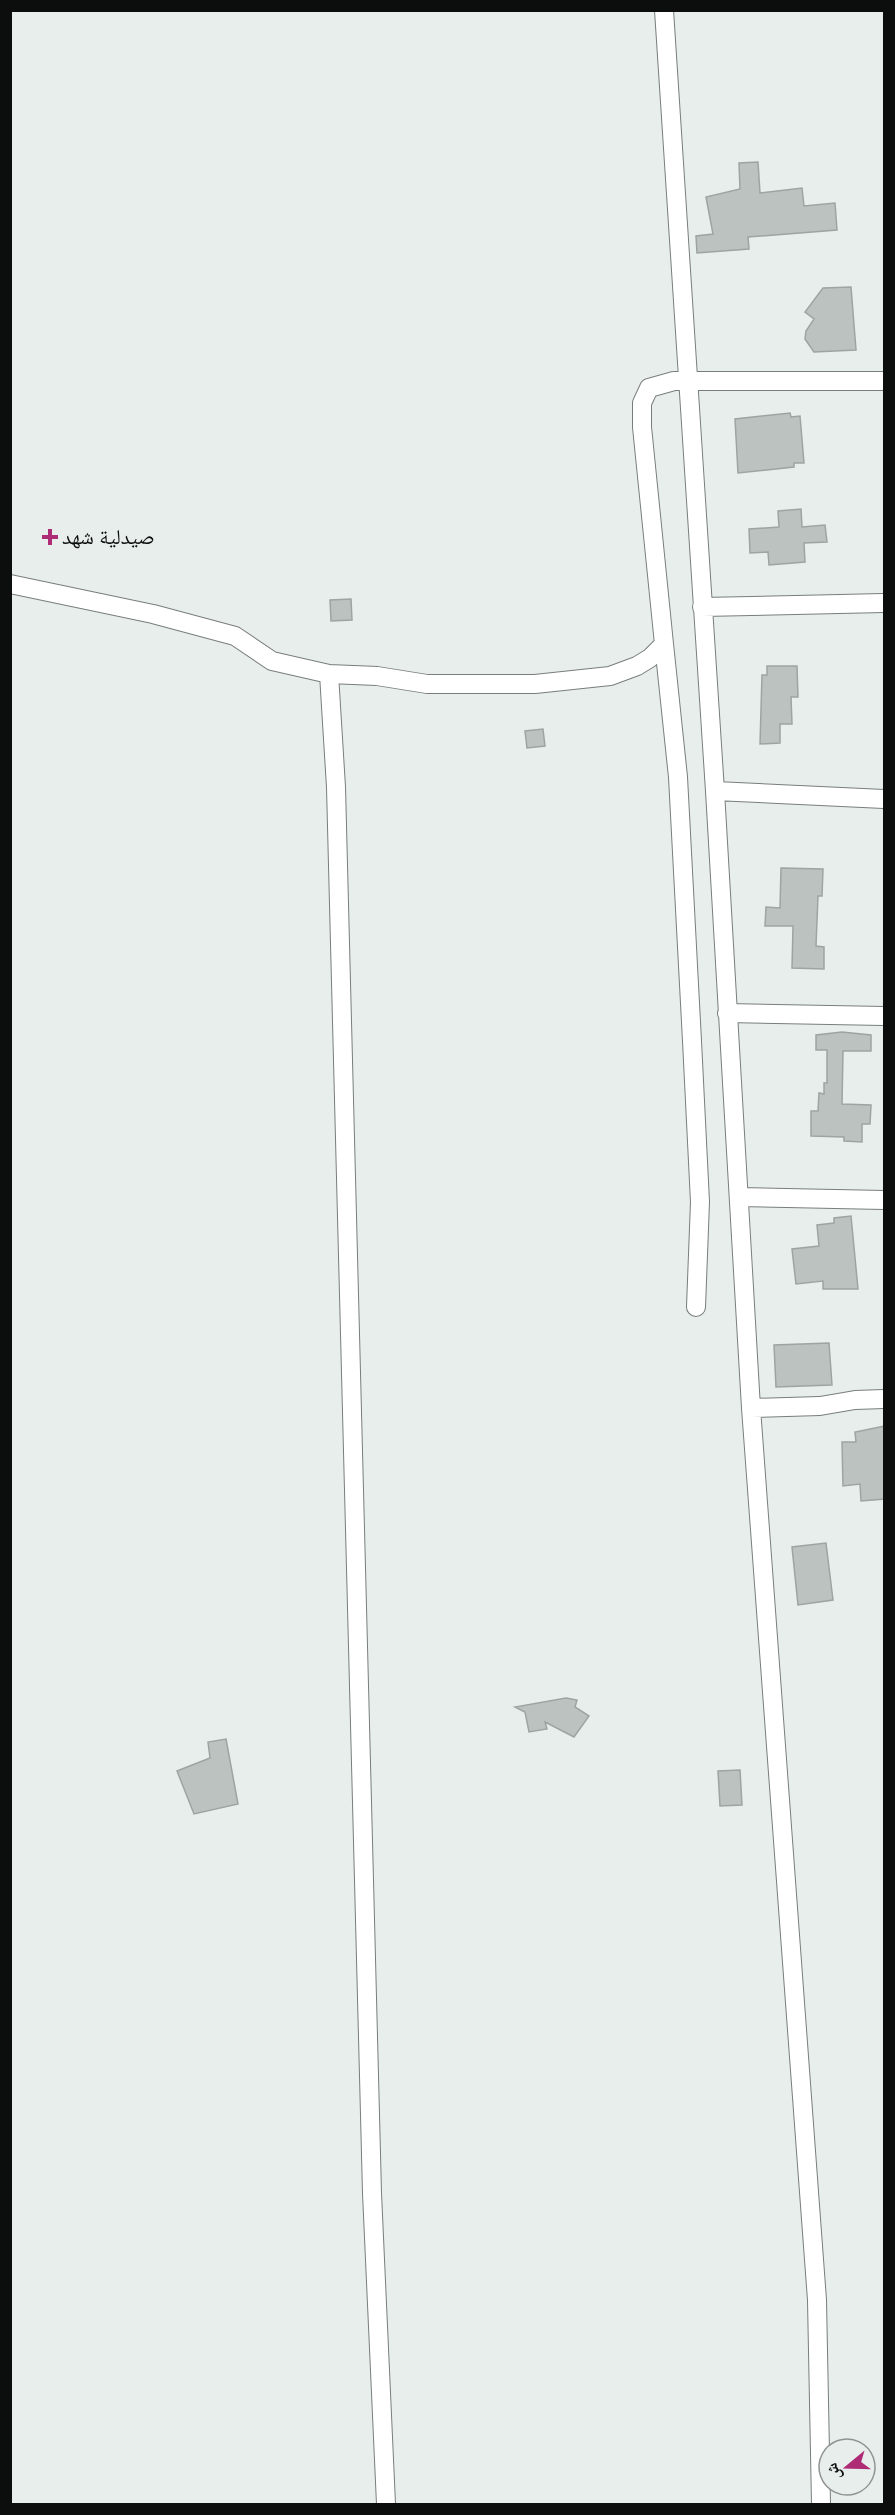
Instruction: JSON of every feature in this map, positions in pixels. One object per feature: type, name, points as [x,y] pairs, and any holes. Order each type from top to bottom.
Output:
[{"type":"street","points":[[664,10],[715,791],[751,1408],[817,2300],[821,2505]]},
{"type":"street","points":[[696,1307],[700,1202],[678,777],[659,615],[642,403],[649,387],[674,381],[885,381]]},
{"type":"street","points":[[10,584],[153,614],[236,636],[272,662],[329,674],[377,676],[426,684],[535,684],[610,676],[637,666],[650,658],[664,644]]},
{"type":"street","points":[[702,607],[885,603]]},
{"type":"street","points":[[329,674],[337,811],[372,2193],[386,2505]]},
{"type":"street","points":[[715,791],[885,799]]},
{"type":"street","points":[[727,1013],[885,1016]]},
{"type":"street","points":[[740,1197],[885,1200]]},
{"type":"street","points":[[751,1408],[820,1406],[855,1400],[885,1399]]},
{"type":"building","points":[[758,162],[760,193],[802,188],[804,206],[835,203],[837,230],[748,237],[749,249],[697,253],[696,236],[713,234],[706,197],[740,189],[739,163]]},
{"type":"building","points":[[851,287],[856,350],[814,352],[805,339],[806,331],[814,319],[805,312],[823,288]]},
{"type":"building","points":[[790,413],[791,417],[800,416],[804,463],[794,463],[794,467],[738,473],[735,419]]},
{"type":"building","points":[[801,509],[802,527],[825,525],[827,542],[804,543],[805,562],[769,565],[768,552],[750,553],[749,529],[779,527],[778,511]]},
{"type":"building","points":[[351,599],[352,620],[331,621],[330,600]]},
{"type":"building","points":[[767,666],[797,666],[798,697],[791,697],[792,724],[780,724],[780,743],[760,744],[762,675],[767,675]]},
{"type":"building","points":[[543,729],[545,746],[527,748],[525,731]]},
{"type":"building","points":[[781,868],[823,869],[822,896],[818,896],[816,946],[824,947],[824,969],[792,968],[793,926],[765,926],[766,907],[780,908]]},
{"type":"building","points":[[842,1032],[871,1035],[871,1051],[843,1051],[842,1104],[871,1105],[870,1124],[862,1124],[862,1142],[844,1141],[844,1137],[811,1136],[811,1111],[818,1111],[819,1093],[824,1094],[824,1083],[827,1083],[827,1050],[816,1050],[816,1035]]},
{"type":"building","points":[[851,1216],[858,1289],[823,1289],[823,1281],[796,1284],[792,1249],[819,1246],[817,1225],[834,1223],[834,1218]]},
{"type":"building","points":[[829,1343],[832,1385],[776,1387],[774,1345]]},
{"type":"building","points":[[885,1426],[885,1499],[861,1501],[860,1484],[843,1486],[842,1442],[856,1442],[855,1432]]},
{"type":"building","points":[[826,1543],[833,1600],[798,1605],[792,1547]]},
{"type":"building","points":[[566,1698],[577,1700],[575,1707],[589,1716],[574,1737],[545,1722],[547,1729],[529,1732],[525,1712],[515,1707]]},
{"type":"building","points":[[226,1739],[238,1804],[194,1814],[177,1771],[210,1758],[208,1742]]},
{"type":"building","points":[[740,1770],[742,1805],[720,1806],[718,1771]]},
{"type":"place","name":"صيدلية شهد","points":[[50,537]]}]
